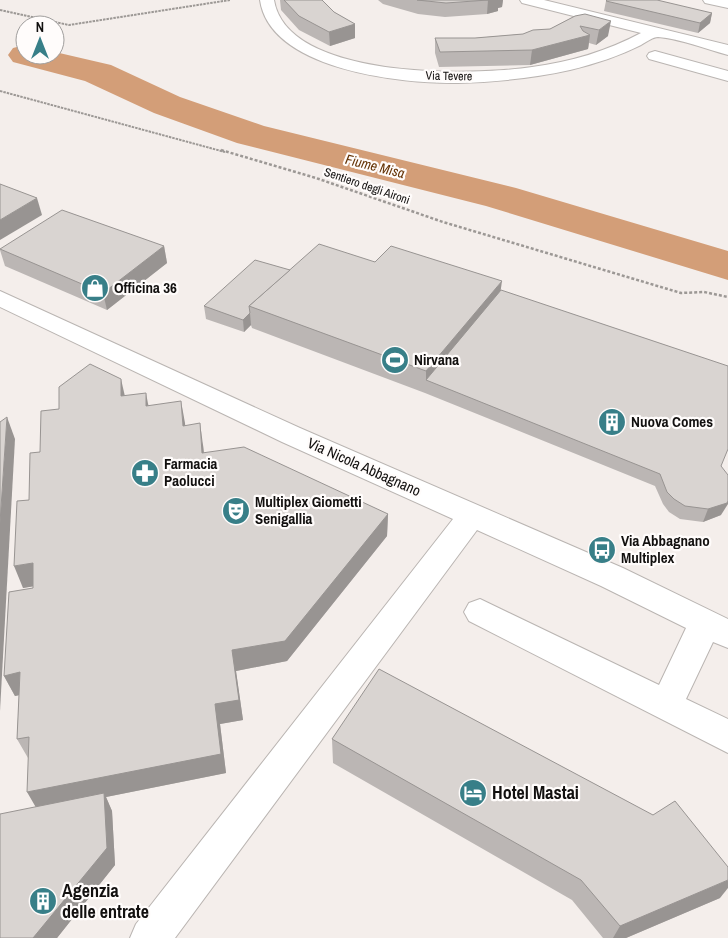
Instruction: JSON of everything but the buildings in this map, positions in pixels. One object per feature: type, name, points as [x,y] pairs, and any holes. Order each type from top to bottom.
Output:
[{"type":"street","name":"Via Tevere","points":[[267,0],[268,11],[276,25],[304,47],[359,67],[420,76],[471,77],[537,70],[601,56],[654,32]]},
{"type":"street","points":[[527,0],[654,32],[716,40],[728,50]]},
{"type":"street","points":[[710,0],[728,4]]},
{"type":"street","points":[[685,64],[716,40]]},
{"type":"street","points":[[655,56],[728,76]]},
{"type":"street","name":"Via Nicola Abbagnano","points":[[0,298],[291,435],[612,577],[716,628]]},
{"type":"street","points":[[150,938],[472,514]]},
{"type":"street","points":[[480,612],[728,737]]},
{"type":"street","points":[[666,706],[716,628]]},
{"type":"path","points":[[0,10],[69,25],[230,0]]},
{"type":"path","name":"Sentiero degli Aironi","points":[[0,91],[161,133],[307,175],[443,222],[681,293],[704,292],[728,296]]},
{"type":"waterway","name":"Fiume Misa","points":[[65,65],[98,73],[167,105],[251,135],[501,197],[728,266]]},
{"type":"place","name":"Officina 36","points":[[95,288]]},
{"type":"place","name":"Nirvana","points":[[395,360]]},
{"type":"place","name":"Nuova Comes","points":[[612,422]]},
{"type":"place","name":"Farmacia Paolucci","points":[[145,473]]},
{"type":"place","name":"Multiplex Giometti Senigallia","points":[[236,511]]},
{"type":"place","name":"Via Abbagnano Multiplex","points":[[602,550]]},
{"type":"place","name":"Hotel Mastai","points":[[473,793]]},
{"type":"place","name":"Agenzia delle entrate","points":[[43,901]]}]
